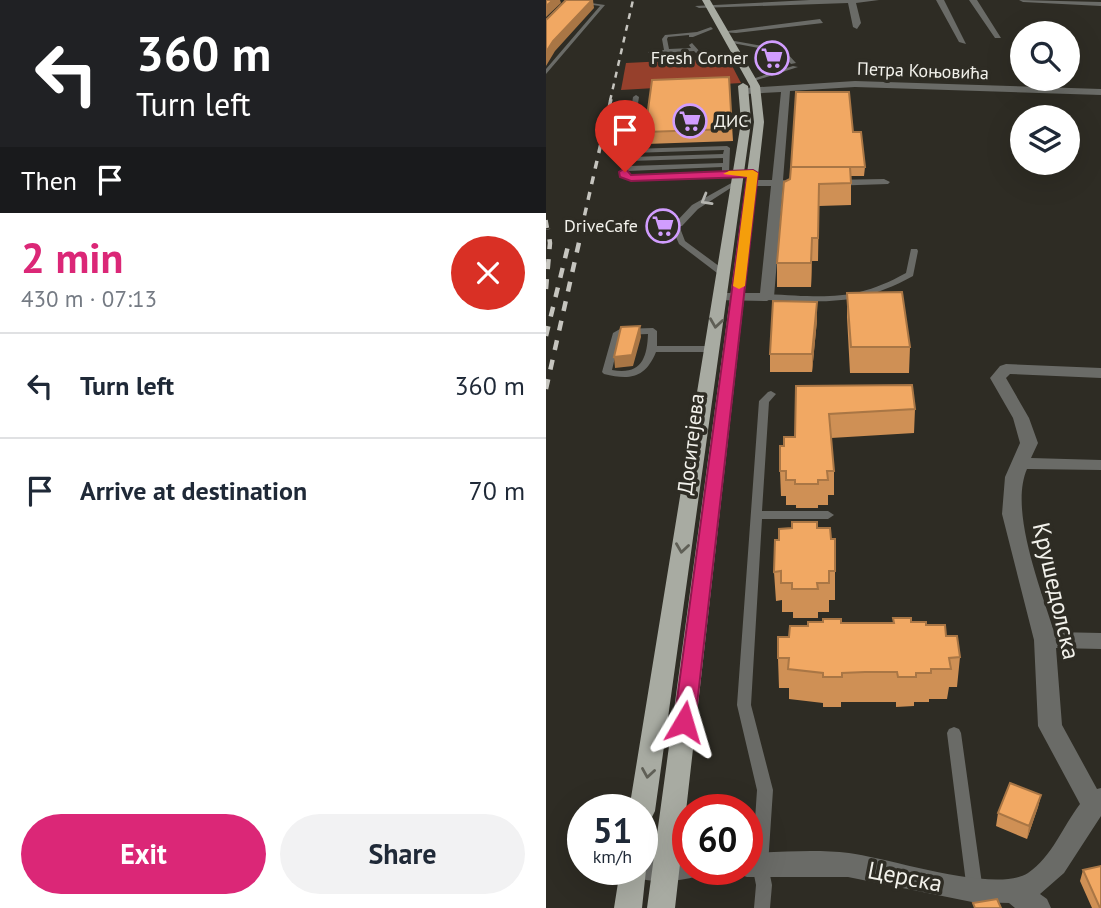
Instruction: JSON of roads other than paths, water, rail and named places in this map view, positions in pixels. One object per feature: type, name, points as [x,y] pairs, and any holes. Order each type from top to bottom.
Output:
[{"type":"main road","name":"Доситејева","points":[[645,794],[712,349],[729,297],[724,274],[737,172],[759,122],[751,87],[718,38],[702,3]]},
{"type":"main road","name":"Доситејева","points":[[661,908],[715,475],[737,172]]},
{"type":"main road","points":[[693,476],[715,475]]},
{"type":"main road","points":[[628,908],[631,885]]},
{"type":"street","points":[[852,0],[851,7],[857,17],[856,27]]},
{"type":"street","points":[[702,3],[875,0]]},
{"type":"street","points":[[940,0],[963,41]]},
{"type":"street","points":[[973,0],[998,36]]},
{"type":"street","points":[[1023,0],[1101,4]]},
{"type":"street","points":[[718,38],[766,30],[782,24],[820,21]]},
{"type":"street","name":"Петра Коњовића","points":[[751,87],[858,84],[1101,92]]},
{"type":"street","points":[[729,297],[767,297],[786,88]]},
{"type":"street","points":[[737,172],[778,183],[804,183]]},
{"type":"street","points":[[818,183],[884,182]]},
{"type":"street","name":"Крушедолска","points":[[1097,801],[1050,726],[1045,640],[1011,514],[1014,477],[1030,443],[1021,418],[1000,386],[998,378],[1006,369],[1101,373]]},
{"type":"street","points":[[1021,463],[1101,465]]},
{"type":"street","points":[[1045,640],[1101,641]]},
{"type":"street","name":"Церска","points":[[763,865],[848,865],[975,891],[1015,891],[1035,884],[1054,865],[1097,801]]},
{"type":"street","points":[[1015,891],[1037,908]]},
{"type":"lane","points":[[568,3],[597,0]]},
{"type":"lane","points":[[546,72],[603,5],[587,2]]},
{"type":"lane","points":[[667,51],[664,39],[667,36],[718,38],[782,51],[794,65],[751,87]]},
{"type":"lane","points":[[690,37],[718,38],[703,55],[693,45],[690,37]]},
{"type":"lane","points":[[651,52],[693,45]]},
{"type":"lane","points":[[626,159],[636,97]]},
{"type":"lane","points":[[626,159],[727,148],[737,172]]},
{"type":"lane","points":[[626,159],[737,172]]},
{"type":"lane","points":[[724,274],[682,242],[678,227],[695,207],[737,172]]},
{"type":"lane","points":[[767,297],[849,299],[870,296],[910,274],[914,251]]},
{"type":"lane","points":[[653,331],[652,349],[646,366],[637,373],[607,372],[616,335],[620,332],[653,331]]},
{"type":"lane","points":[[652,349],[712,349]]},
{"type":"lane","points":[[763,804],[765,790],[744,705],[764,401],[771,394]]},
{"type":"lane","points":[[757,515],[828,515]]},
{"type":"lane","points":[[954,733],[975,891]]},
{"type":"lane","points":[[762,908],[763,883]]},
{"type":"railway","points":[[610,101],[633,0]]},
{"type":"railway","points":[[581,231],[611,99]]},
{"type":"railway","points":[[546,220],[548,231]]},
{"type":"railway","points":[[546,289],[550,243],[548,229]]},
{"type":"railway","points":[[546,389],[582,229]]},
{"type":"railway","points":[[546,336],[569,242]]},
{"type":"place","name":"Fresh Corner","points":[[772,58]]},
{"type":"place","name":"ДИС","points":[[690,121]]},
{"type":"place","name":"DriveCafe","points":[[663,226]]}]
